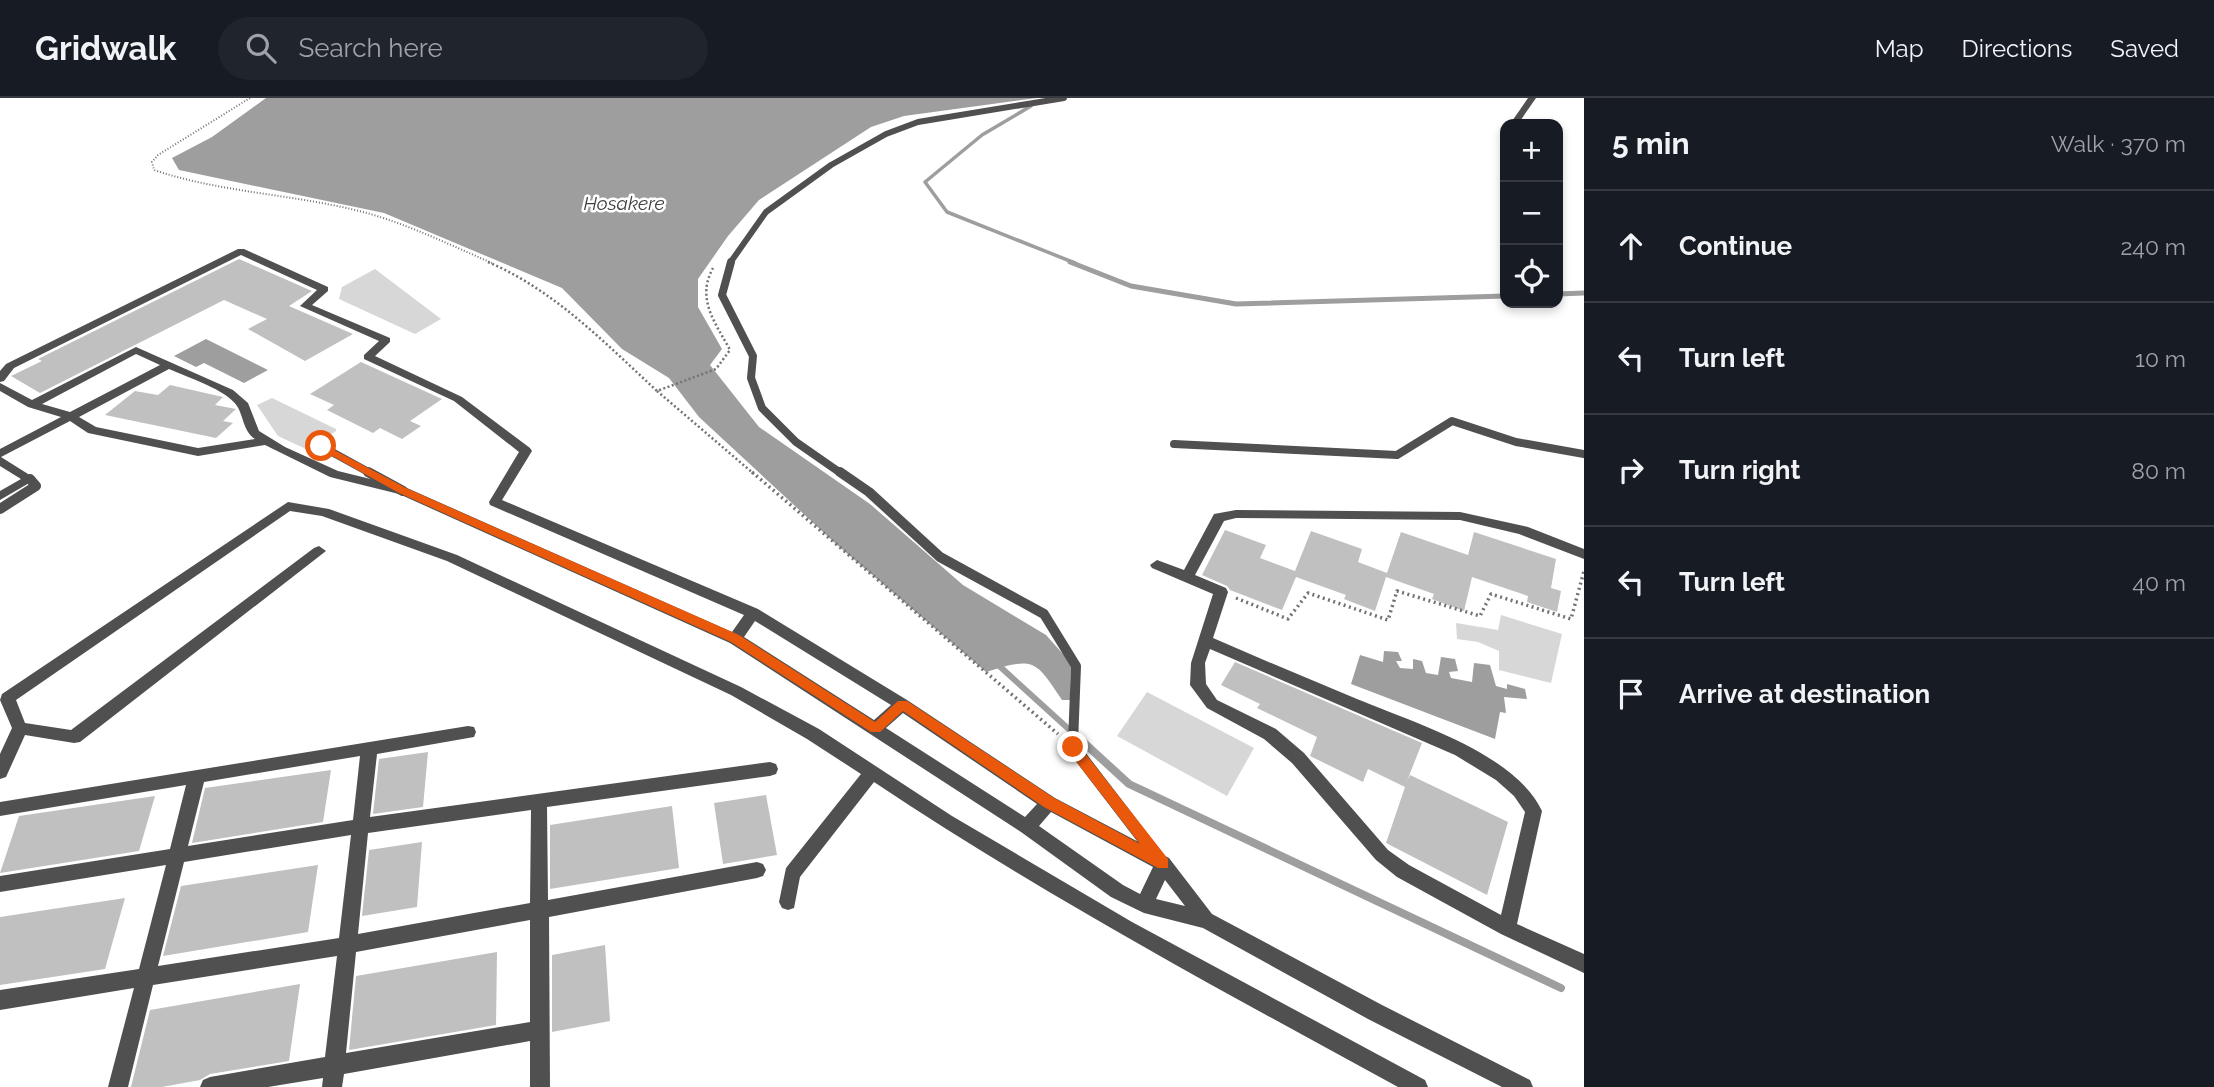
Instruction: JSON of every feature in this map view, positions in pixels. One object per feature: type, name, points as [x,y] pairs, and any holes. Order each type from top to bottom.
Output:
[{"type":"street","points":[[1517,119],[1532,98]]},
{"type":"street","points":[[0,379],[10,366],[241,251],[324,289],[305,306],[387,340],[368,357],[458,399],[526,451],[495,502],[753,613],[902,704],[1049,803],[1163,864],[1206,920]]},
{"type":"street","points":[[32,405],[136,351],[229,392],[242,403],[254,433],[267,441],[334,474],[403,491],[735,639],[1027,827],[1117,891],[1144,905],[1206,920],[1375,1012],[1523,1087]]},
{"type":"street","points":[[0,454],[166,366]]},
{"type":"street","points":[[0,386],[32,405],[71,416],[92,430],[198,452],[267,441]]},
{"type":"street","points":[[0,461],[30,479],[0,496]]},
{"type":"street","points":[[319,551],[74,737],[20,728],[3,700],[288,506],[324,512],[452,558],[736,691],[813,734],[946,821],[1126,928],[1418,1087]]},
{"type":"street","points":[[1187,577],[1213,525],[1220,517],[1236,514],[1461,516],[1517,527],[1584,554]]},
{"type":"street","points":[[1157,565],[1221,592],[1198,663],[1198,685],[1212,704],[1270,734],[1298,758],[1382,855],[1409,874],[1507,929],[1584,964]]},
{"type":"street","points":[[735,639],[753,613]]},
{"type":"street","points":[[1206,641],[1461,750],[1498,772],[1518,789],[1534,811],[1507,929]]},
{"type":"street","points":[[875,729],[902,704]]},
{"type":"street","points":[[0,772],[20,728]]},
{"type":"street","points":[[0,808],[468,732]]},
{"type":"street","points":[[332,1087],[369,750]]},
{"type":"street","points":[[0,884],[362,826],[771,769]]},
{"type":"street","points":[[788,902],[792,874],[872,772]]},
{"type":"street","points":[[118,1087],[197,776]]},
{"type":"street","points":[[539,800],[540,1087]]},
{"type":"street","points":[[1027,827],[1049,803]]},
{"type":"street","points":[[1144,905],[1163,864]]},
{"type":"street","points":[[0,1000],[348,945],[757,870]]},
{"type":"street","points":[[210,1087],[539,1030]]},
{"type":"lane","points":[[1064,98],[918,122],[886,134],[831,165],[766,212],[731,260],[722,295],[753,356],[751,378],[762,408],[796,442],[869,492],[940,558],[1044,614],[1076,666],[1073,747],[1163,864]]},
{"type":"lane","points":[[1174,444],[1397,455],[1452,421],[1516,442],[1584,454]]},
{"type":"lane","points":[[321,446],[403,491]]},
{"type":"lane","points":[[0,509],[36,486],[30,479]]},
{"type":"path","points":[[250,98],[204,130],[158,155],[152,162],[154,170],[190,182],[362,212],[400,224],[508,270],[572,313],[657,391],[1073,747]]},
{"type":"path","points":[[657,391],[716,369],[730,350],[704,304],[705,281],[720,259]]},
{"type":"path","points":[[1221,592],[1289,619],[1308,593],[1388,620],[1396,591],[1480,616],[1491,594],[1571,619],[1584,571]]},
{"type":"shaded area","points":[[375,269],[441,319],[415,334],[339,299],[342,287]]},
{"type":"shaded area","points":[[272,398],[336,431],[308,450],[278,436],[257,405]]},
{"type":"shaded area","points":[[1501,615],[1562,634],[1551,683],[1499,670],[1499,651],[1478,642],[1457,639],[1456,623],[1498,630]]},
{"type":"shaded area","points":[[1147,692],[1254,748],[1227,796],[1117,736]]},
{"type":"water","name":"Hosakere","points":[[266,98],[1037,98],[904,116],[871,127],[759,200],[728,236],[698,279],[698,307],[722,349],[710,365],[759,427],[870,504],[963,585],[1046,635],[1071,663],[1070,700],[1062,700],[1039,669],[1032,665],[1014,664],[986,672],[836,544],[699,417],[669,378],[622,349],[562,288],[384,213],[179,170],[172,158],[212,137]]},
{"type":"water","points":[[206,339],[268,370],[244,383],[204,363],[196,367],[174,356]]},
{"type":"water","points":[[1384,651],[1398,652],[1402,661],[1396,661],[1400,668],[1413,669],[1413,659],[1422,661],[1426,673],[1438,675],[1441,657],[1455,659],[1458,671],[1449,672],[1451,678],[1472,682],[1474,663],[1490,665],[1496,686],[1507,689],[1507,684],[1525,689],[1527,699],[1504,697],[1506,713],[1500,712],[1495,739],[1351,684],[1360,655],[1383,662]]},
{"type":"building","points":[[239,259],[312,291],[289,306],[353,334],[305,361],[248,329],[267,319],[224,300],[40,393],[11,376],[42,361],[38,359]]},
{"type":"building","points":[[361,362],[442,399],[410,421],[421,426],[402,439],[380,428],[373,433],[327,410],[334,405],[310,394]]},
{"type":"building","points":[[170,385],[223,397],[215,405],[236,409],[223,421],[233,423],[216,438],[105,415],[135,391],[158,395]]},
{"type":"building","points":[[1225,530],[1266,545],[1260,558],[1295,571],[1311,531],[1362,549],[1358,562],[1387,573],[1401,532],[1468,555],[1474,532],[1556,559],[1551,588],[1561,591],[1557,612],[1527,602],[1528,596],[1472,577],[1464,611],[1432,599],[1434,594],[1386,577],[1375,611],[1344,599],[1346,595],[1296,577],[1282,610],[1230,590],[1227,586],[1202,575]]},
{"type":"building","points":[[1235,662],[1422,743],[1407,781],[1410,775],[1508,822],[1487,895],[1386,843],[1405,787],[1368,769],[1363,782],[1310,756],[1317,737],[1257,708],[1260,704],[1221,685]]},
{"type":"building","points":[[428,752],[423,807],[373,814],[379,759]]},
{"type":"building","points":[[331,770],[323,822],[192,843],[205,788]]},
{"type":"building","points":[[766,795],[777,855],[723,864],[714,803]]},
{"type":"building","points":[[155,796],[139,851],[0,873],[19,816]]},
{"type":"building","points":[[672,806],[679,868],[550,889],[550,825]]},
{"type":"building","points":[[422,842],[417,907],[362,916],[369,850]]},
{"type":"building","points":[[318,865],[308,932],[163,956],[181,886]]},
{"type":"building","points":[[125,898],[105,969],[0,985],[0,917]]},
{"type":"building","points":[[605,945],[610,1021],[552,1032],[552,955]]},
{"type":"building","points":[[497,952],[496,1025],[349,1050],[356,976]]},
{"type":"building","points":[[300,984],[289,1061],[210,1074],[200,1080],[162,1087],[131,1087],[150,1010]]},
{"type":"waterway","points":[[1031,106],[982,135],[925,182],[947,212],[1075,263]]},
{"type":"waterway","points":[[1070,262],[1131,286],[1236,304],[1500,296]]},
{"type":"waterway","points":[[1563,294],[1584,293]]},
{"type":"waterway","points":[[996,663],[1084,743]]},
{"type":"waterway","points":[[1082,741],[1129,784],[1561,988]]},
{"type":"route","points":[[321,446],[403,491],[638,593],[735,639],[875,729],[902,704],[1049,803],[1163,864],[1073,747]]}]
